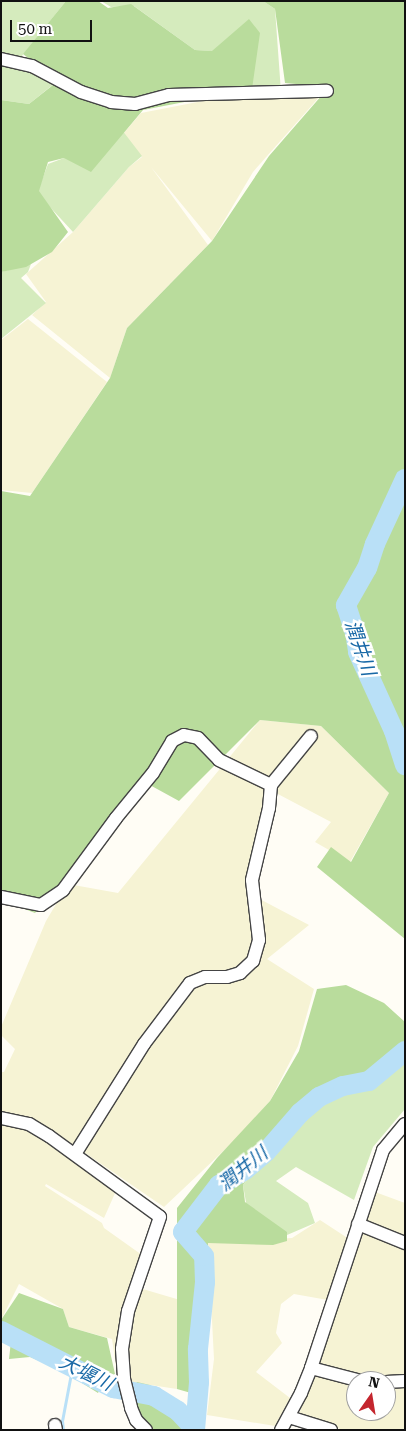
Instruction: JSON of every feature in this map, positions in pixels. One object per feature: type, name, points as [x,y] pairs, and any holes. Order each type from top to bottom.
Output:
[{"type":"street","points":[[1,59],[32,66],[81,92],[111,102],[135,104],[169,95],[327,91]]},
{"type":"street","points":[[1,897],[41,905],[64,890],[116,818],[153,773],[172,741],[184,735],[198,738],[220,760],[271,786]]},
{"type":"street","points":[[75,1154],[144,1044],[190,983],[205,976],[227,977],[240,973],[253,961],[259,940],[252,880],[269,808],[271,786],[311,736]]},
{"type":"street","points":[[1,1118],[29,1124],[75,1154],[160,1217],[124,1331],[122,1349],[124,1379],[133,1425],[146,1430]]},
{"type":"street","points":[[281,1430],[289,1417],[311,1368],[383,1150],[405,1124]]},
{"type":"street","points":[[358,1224],[405,1243]]},
{"type":"street","points":[[311,1368],[346,1377]]},
{"type":"street","points":[[289,1417],[332,1430]]},
{"type":"shaded area","points":[[244,93],[322,94],[253,172],[212,241],[151,167],[208,245],[127,328],[110,378],[32,315],[46,302],[26,274],[73,232],[129,167],[142,157],[123,134],[141,113]]},
{"type":"shaded area","points":[[28,319],[107,382],[32,493],[1,490],[1,340]]},
{"type":"shaded area","points":[[260,720],[321,726],[389,793],[350,862],[315,842],[331,822],[276,793],[250,894],[309,925],[267,959],[314,989],[298,1046],[270,1101],[235,1140],[164,1207],[72,1144],[38,1124],[1,1122],[1,1072],[4,1072],[15,1049],[1,1035],[1,1027],[46,921],[68,884],[118,893]]},
{"type":"shaded area","points":[[1,1124],[29,1129],[116,1191],[104,1218],[46,1184],[45,1186],[102,1223],[104,1228],[142,1255],[136,1287],[180,1300],[177,1389],[118,1380],[112,1339],[69,1327],[63,1309],[19,1284],[1,1320]]},
{"type":"shaded area","points":[[375,1192],[405,1203],[405,1430],[343,1430],[299,1414],[339,1302],[294,1294],[281,1304],[276,1333],[282,1343],[256,1372],[290,1398],[275,1426],[207,1415],[214,1359],[208,1243],[292,1238],[320,1220],[346,1237],[361,1240]]},
{"type":"green space","points":[[1,1],[66,1],[17,62],[55,83],[29,104],[1,100]]},
{"type":"green space","points":[[66,1],[98,1],[108,8],[131,4],[195,50],[212,51],[249,19],[260,33],[252,89],[143,110],[91,172],[64,158],[48,162],[39,191],[68,232],[52,252],[26,267],[1,272],[1,100],[29,104],[58,81],[23,54]]},
{"type":"green space","points":[[101,1],[263,1],[275,9],[281,92],[249,93],[211,51],[195,50],[134,6],[111,7]]},
{"type":"green space","points":[[263,1],[405,1],[405,939],[317,867],[331,847],[351,862],[389,793],[321,726],[260,720],[179,801],[148,784],[35,913],[1,900],[1,491],[30,496],[110,378],[127,328],[212,241],[269,156],[329,87],[285,83],[275,9]]},
{"type":"green space","points":[[122,130],[142,156],[129,167],[73,232],[37,193],[48,164]]},
{"type":"green space","points":[[31,264],[28,272],[21,278],[46,303],[1,339],[1,272]]},
{"type":"green space","points":[[346,985],[384,1003],[405,1022],[405,1052],[378,1084],[342,1090],[317,1107],[255,1168],[243,1185],[245,1202],[287,1232],[287,1241],[273,1245],[208,1243],[208,1313],[198,1395],[177,1389],[177,1208],[217,1158],[270,1101],[299,1051],[317,989]]},
{"type":"green space","points":[[405,1051],[405,1109],[373,1147],[354,1200],[296,1167],[276,1181],[308,1203],[315,1223],[287,1235],[247,1208],[243,1185],[303,1111]]},
{"type":"green space","points":[[19,1293],[63,1309],[69,1327],[107,1338],[115,1374],[104,1381],[98,1393],[61,1370],[30,1357],[9,1359],[11,1341],[1,1338],[1,1320]]},
{"type":"green space","points":[[137,1382],[150,1385],[178,1401],[190,1416],[188,1430],[151,1430],[144,1422],[131,1391]]},
{"type":"waterway","name":"潤井川","points":[[405,479],[375,544],[367,568],[346,605],[355,632],[358,652],[394,731],[405,765]]},
{"type":"waterway","name":"潤井川","points":[[195,1430],[199,1382],[198,1349],[205,1282],[204,1256],[183,1232],[219,1185],[245,1170],[266,1152],[300,1113],[319,1097],[343,1086],[369,1081],[405,1051]]},
{"type":"waterway","name":"大堰川","points":[[1,1331],[113,1388],[154,1396],[178,1411],[195,1429]]},
{"type":"waterway","points":[[63,1430],[62,1421],[72,1368]]}]
